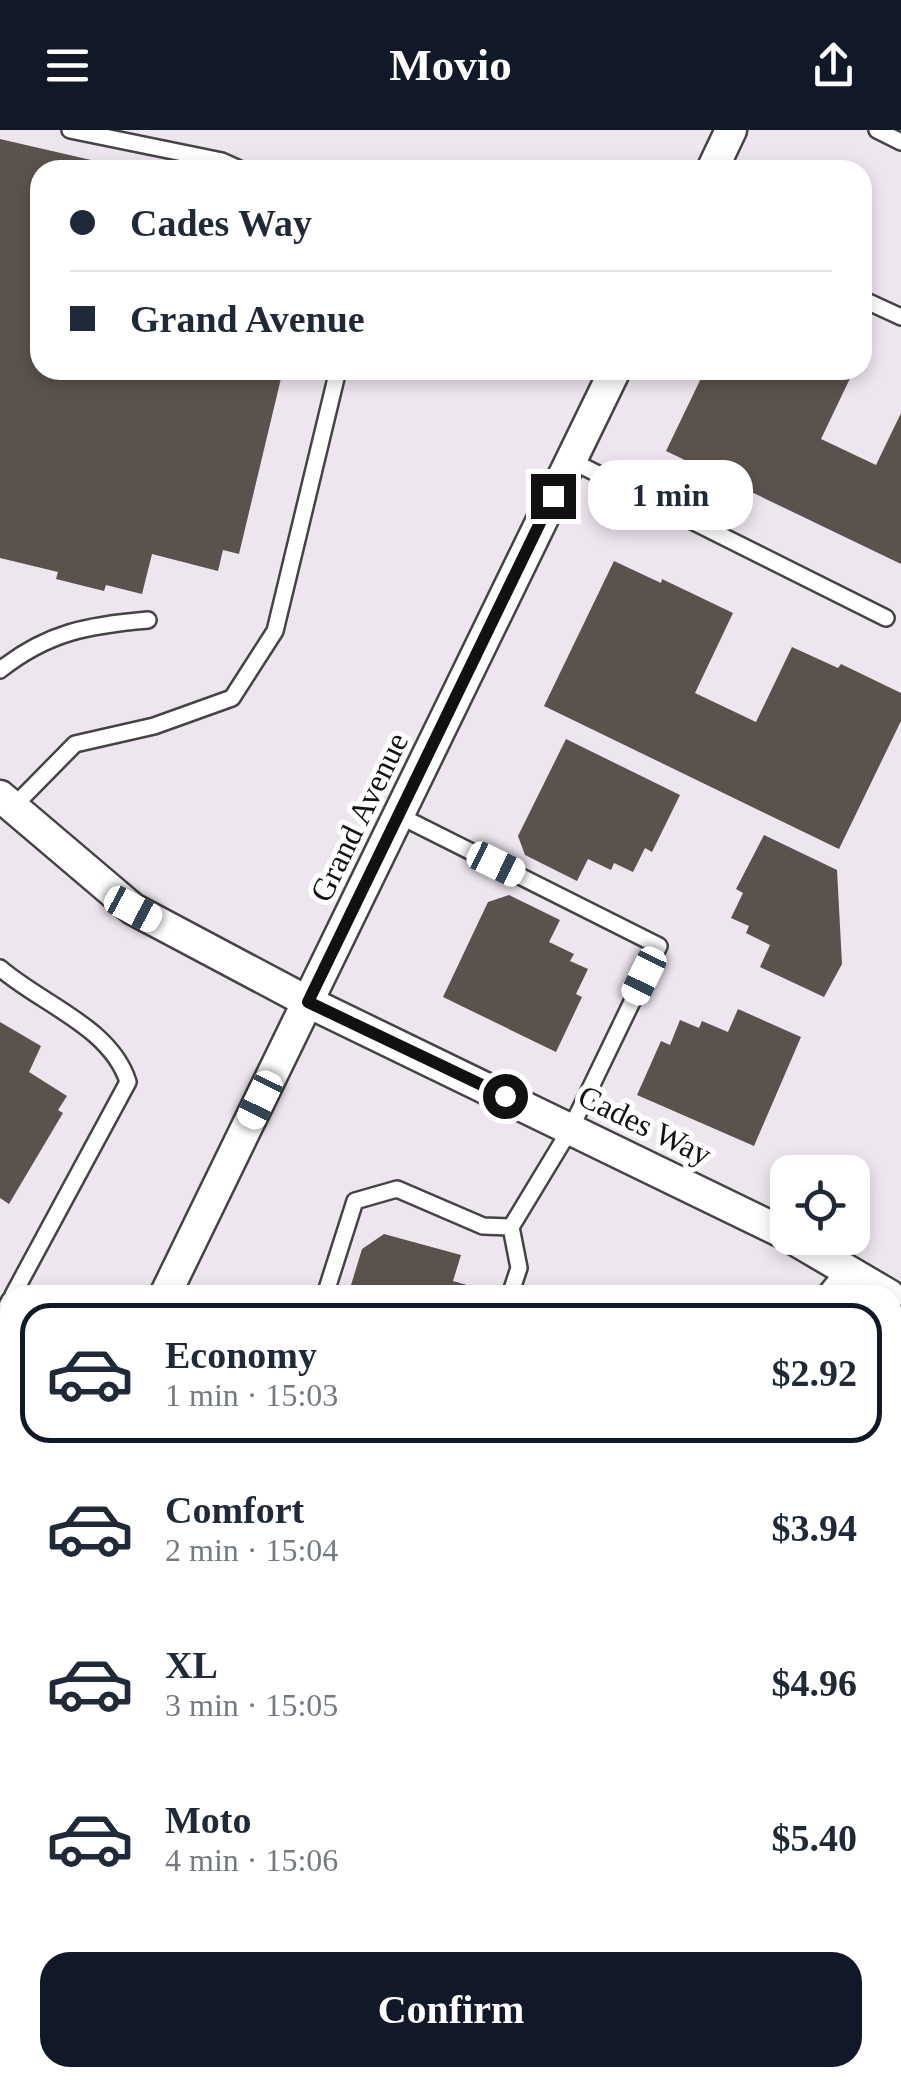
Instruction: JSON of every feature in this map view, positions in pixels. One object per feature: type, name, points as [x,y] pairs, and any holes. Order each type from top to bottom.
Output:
[{"type":"street","points":[[716,160],[730,130]]},
{"type":"street","name":"Grand Avenue","points":[[171,1285],[609,380]]},
{"type":"street","name":"Cades Way","points":[[7,802],[133,909],[308,1002],[770,1226]]},
{"type":"street","name":"Cades Way","points":[[822,1255],[872,1285]]},
{"type":"lane","points":[[70,130],[217,160]]},
{"type":"lane","points":[[877,130],[901,142]]},
{"type":"lane","points":[[872,303],[901,317]]},
{"type":"lane","points":[[7,802],[75,744],[154,726],[232,698],[275,631],[336,380]]},
{"type":"lane","points":[[570,460],[886,618]]},
{"type":"lane","points":[[0,670],[23,652],[57,635],[96,624],[148,620]]},
{"type":"lane","points":[[398,816],[659,946],[570,1128],[512,1227],[519,1268],[513,1285]]},
{"type":"lane","points":[[0,968],[99,1038],[122,1064],[128,1082],[18,1285]]},
{"type":"lane","points":[[329,1285],[355,1201],[396,1189],[483,1226],[512,1227]]},
{"type":"lane","points":[[832,1285],[845,1269]]},
{"type":"shaded area","points":[[0,130],[901,130],[901,1285],[0,1285]]},
{"type":"building","points":[[0,139],[91,160],[30,160],[30,380],[281,380],[239,554],[223,550],[218,571],[152,554],[142,594],[106,585],[104,591],[56,579],[58,572],[0,558]]},
{"type":"building","points":[[700,380],[849,380],[821,439],[876,465],[901,413],[901,564],[666,451]]},
{"type":"building","points":[[614,561],[733,613],[695,693],[756,722],[792,647],[838,668],[841,664],[901,693],[901,721],[839,849],[544,706]]},
{"type":"building","points":[[566,739],[680,795],[652,852],[645,848],[633,872],[614,863],[611,870],[588,859],[577,881],[525,855],[518,836]]},
{"type":"building","points":[[764,835],[837,870],[842,964],[824,997],[760,967],[770,945],[746,933],[749,926],[731,918],[743,893],[736,889]]},
{"type":"building","points":[[509,895],[560,920],[549,942],[574,954],[570,961],[588,969],[576,994],[582,997],[556,1052],[443,997],[488,902]]},
{"type":"building","points":[[738,1009],[801,1037],[754,1146],[637,1095],[661,1041],[670,1045],[680,1020],[699,1028],[702,1021],[728,1032]]},
{"type":"building","points":[[0,1022],[41,1046],[29,1072],[67,1096],[58,1110],[63,1113],[9,1204],[0,1198]]},
{"type":"building","points":[[384,1234],[461,1255],[453,1281],[467,1285],[351,1285],[362,1249]]},
{"type":"route","points":[[505,1096],[308,1002],[553,496]]}]
